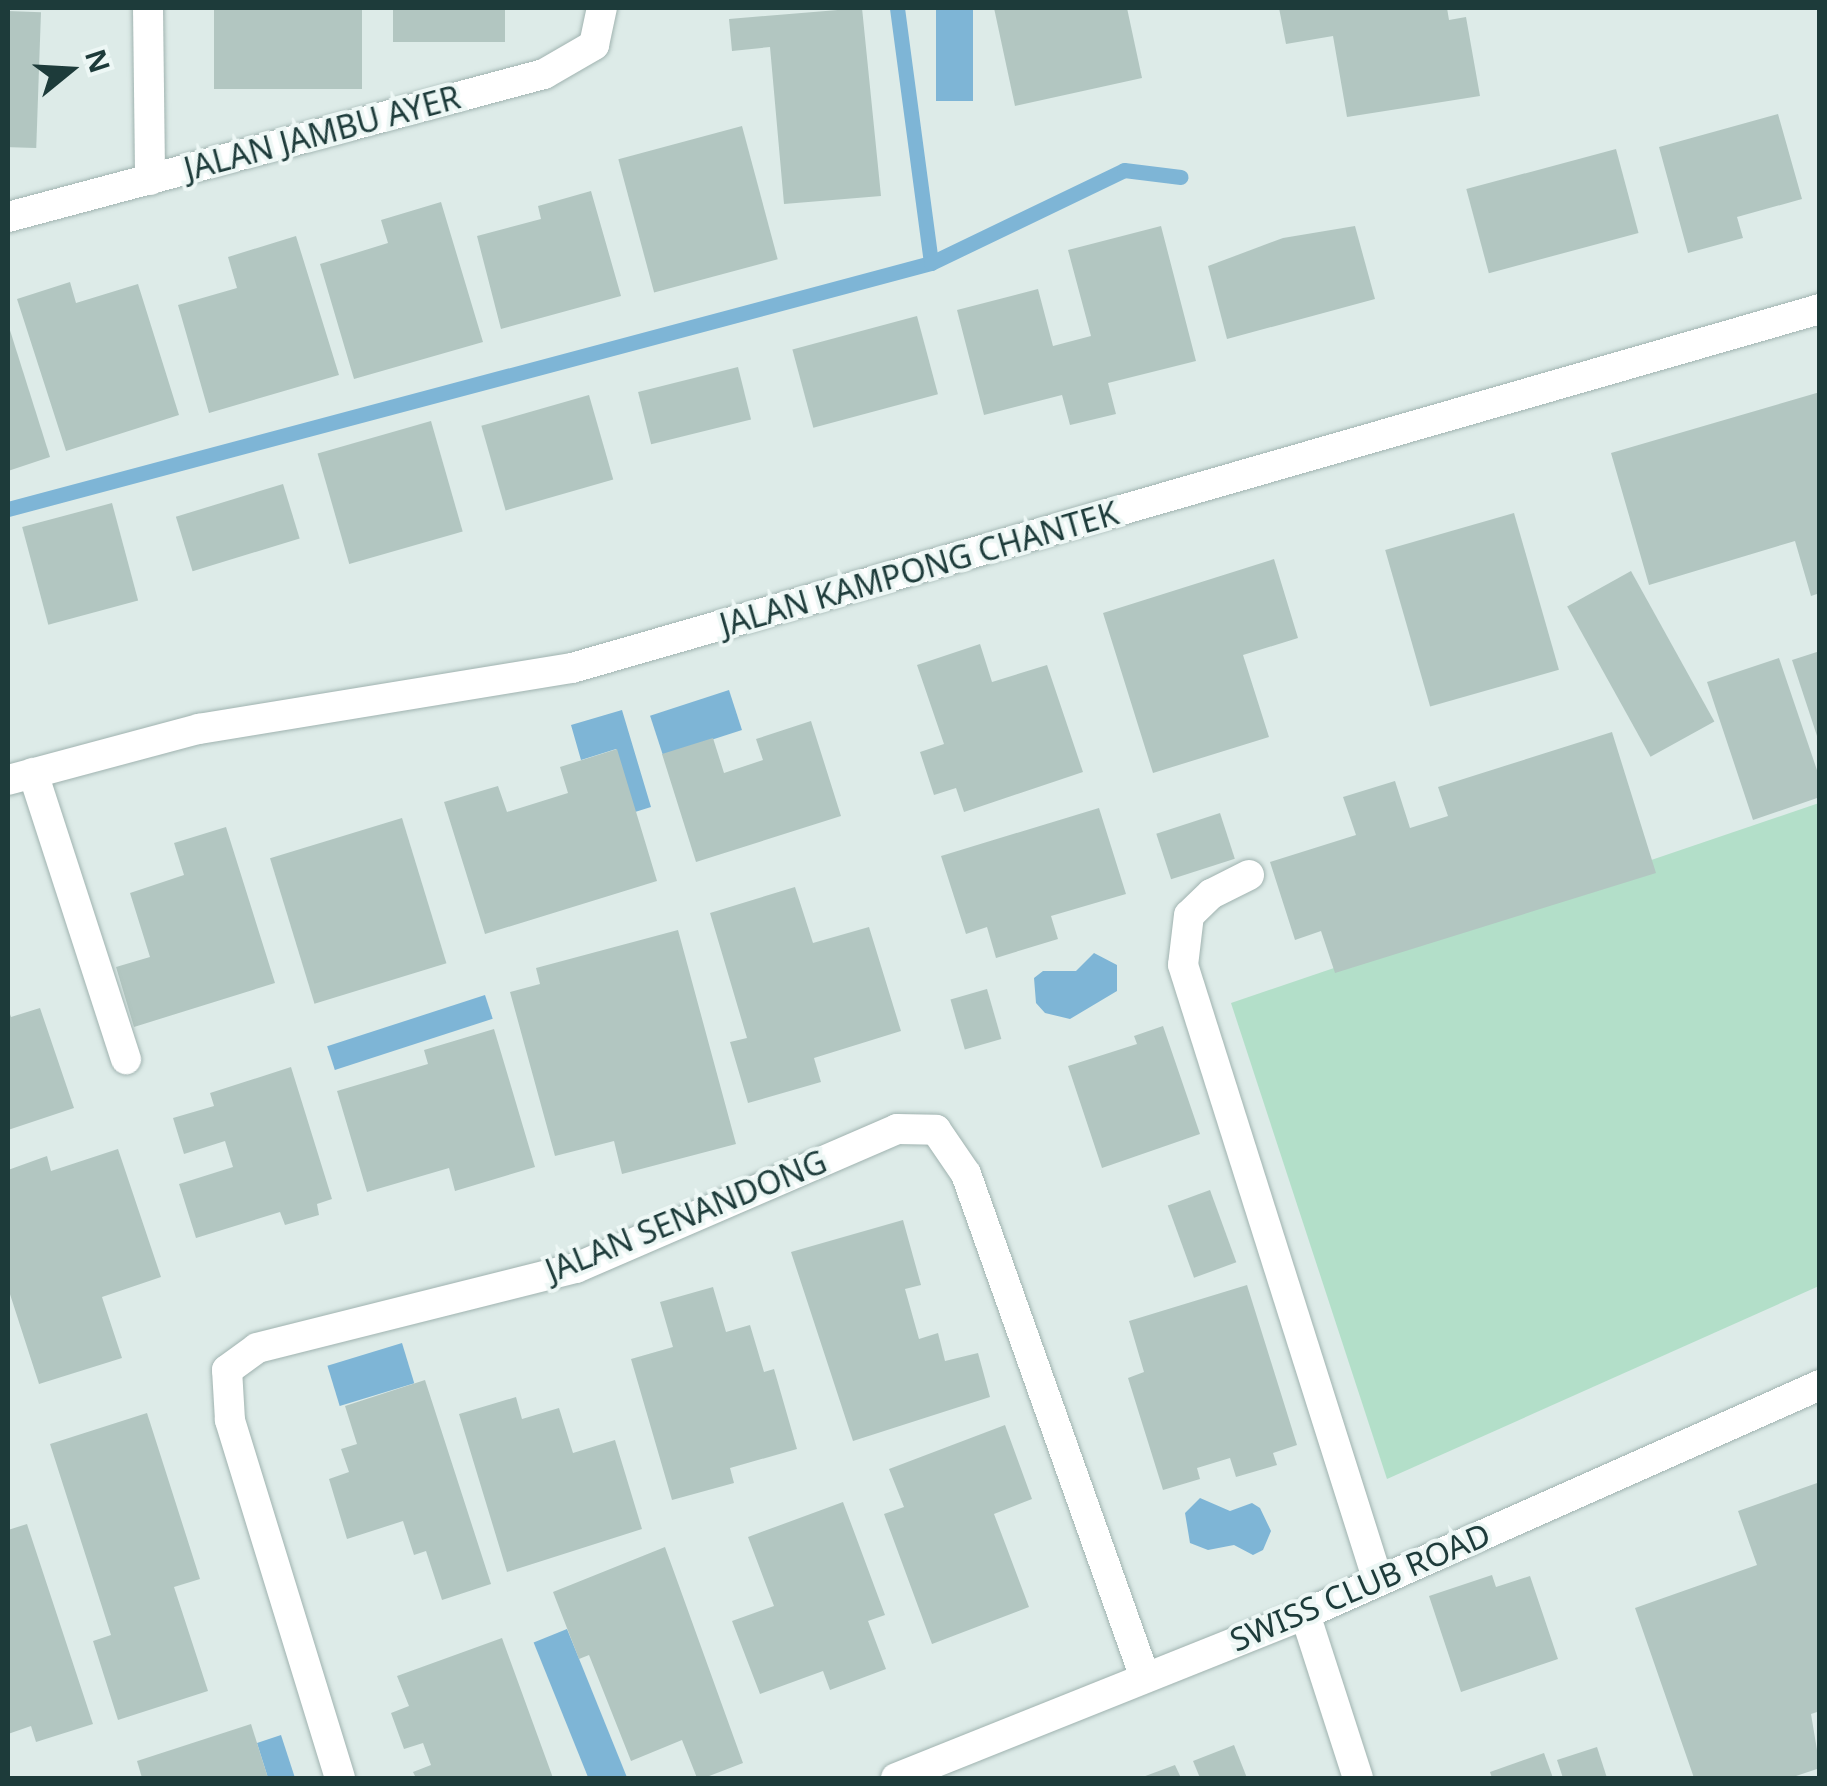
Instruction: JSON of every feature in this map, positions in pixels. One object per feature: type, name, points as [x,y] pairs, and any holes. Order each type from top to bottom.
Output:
[{"type":"street","points":[[148,8],[150,180]]},
{"type":"street","name":"JALAN JAMBU AYER","points":[[8,217],[544,74],[594,45],[602,8]]},
{"type":"street","name":"JALAN KAMPONG CHANTEK","points":[[20,776],[198,729],[572,668],[1820,309]]},
{"type":"street","points":[[20,776],[126,1059]]},
{"type":"street","points":[[1249,876],[1212,894],[1189,914],[1183,966],[1378,1581]]},
{"type":"street","name":"JALAN SENANDONG","points":[[340,1778],[230,1420],[227,1370],[257,1348],[576,1268],[897,1129],[936,1130],[966,1174],[1144,1675]]},
{"type":"street","name":"SWISS CLUB ROAD","points":[[896,1778],[1144,1675],[1304,1614],[1820,1385]]},
{"type":"street","points":[[1304,1614],[1358,1778]]},
{"type":"green space","points":[[1819,803],[1819,1286],[1387,1479],[1231,1003]]},
{"type":"water","points":[[936,8],[973,8],[973,101],[936,101]]},
{"type":"water","points":[[729,690],[742,730],[663,756],[650,716]]},
{"type":"water","points":[[622,710],[651,807],[635,812],[616,749],[581,760],[571,725]]},
{"type":"water","points":[[1094,953],[1117,965],[1117,991],[1070,1019],[1045,1013],[1036,1003],[1034,978],[1043,971],[1076,971]]},
{"type":"water","points":[[485,995],[493,1019],[335,1070],[327,1046]]},
{"type":"water","points":[[402,1343],[414,1383],[340,1406],[327,1366]]},
{"type":"water","points":[[1200,1498],[1230,1511],[1252,1503],[1260,1508],[1271,1531],[1263,1550],[1253,1555],[1234,1545],[1208,1550],[1190,1543],[1185,1513]]},
{"type":"water","points":[[567,1629],[627,1777],[588,1778],[534,1642]]},
{"type":"water","points":[[281,1735],[295,1778],[268,1778],[257,1743]]},
{"type":"building","points":[[214,8],[362,8],[362,89],[214,89]]},
{"type":"building","points":[[393,8],[505,8],[505,42],[393,42]]},
{"type":"building","points":[[862,8],[881,196],[784,204],[770,47],[732,51],[729,19]]},
{"type":"building","points":[[994,8],[1127,8],[1142,78],[1015,106]]},
{"type":"building","points":[[1279,8],[1447,8],[1449,20],[1466,17],[1480,96],[1347,117],[1333,36],[1286,44]]},
{"type":"building","points":[[8,11],[41,12],[36,148],[8,147]]},
{"type":"building","points":[[1778,114],[1802,199],[1737,217],[1743,238],[1688,253],[1659,147]]},
{"type":"building","points":[[742,126],[778,259],[654,292],[618,159]]},
{"type":"building","points":[[1616,149],[1639,233],[1489,273],[1466,189]]},
{"type":"building","points":[[591,191],[621,296],[501,329],[477,236],[541,219],[538,206]]},
{"type":"building","points":[[441,202],[483,342],[354,379],[320,264],[388,243],[381,220]]},
{"type":"building","points":[[1161,226],[1196,361],[1108,383],[1116,414],[1070,425],[1062,395],[984,415],[957,310],[1038,289],[1053,346],[1091,336],[1068,250]]},
{"type":"building","points":[[1355,226],[1375,299],[1227,339],[1208,266],[1283,238]]},
{"type":"building","points":[[296,236],[339,375],[209,413],[178,305],[237,288],[228,257]]},
{"type":"building","points":[[70,282],[76,303],[138,284],[179,415],[66,451],[17,299]]},
{"type":"building","points":[[917,316],[938,394],[813,428],[792,349]]},
{"type":"building","points":[[8,324],[50,457],[8,471]]},
{"type":"building","points":[[738,367],[751,419],[651,444],[638,392]]},
{"type":"building","points":[[1820,392],[1820,593],[1811,596],[1795,541],[1649,585],[1611,453]]},
{"type":"building","points":[[589,395],[613,480],[506,510],[481,426]]},
{"type":"building","points":[[431,421],[463,532],[349,564],[318,454]]},
{"type":"building","points":[[283,484],[300,539],[193,571],[176,517]]},
{"type":"building","points":[[112,503],[138,601],[48,625],[22,527]]},
{"type":"building","points":[[1514,513],[1559,670],[1430,707],[1385,550]]},
{"type":"building","points":[[1274,559],[1298,638],[1243,655],[1269,737],[1153,773],[1103,613]]},
{"type":"building","points":[[1631,571],[1714,721],[1651,757],[1567,606]]},
{"type":"building","points":[[980,644],[992,682],[1047,665],[1083,772],[964,812],[956,788],[934,795],[920,752],[944,744],[917,665]]},
{"type":"building","points":[[1820,651],[1820,742],[1819,742],[1792,660]]},
{"type":"building","points":[[1779,658],[1820,779],[1820,797],[1753,820],[1707,682]]},
{"type":"building","points":[[811,721],[841,816],[696,862],[662,754],[713,738],[724,773],[763,760],[756,739]]},
{"type":"building","points":[[1612,732],[1656,873],[1335,973],[1321,931],[1295,940],[1270,862],[1356,835],[1343,797],[1395,781],[1410,828],[1448,816],[1438,787]]},
{"type":"building","points":[[617,749],[657,881],[485,934],[444,802],[498,786],[507,812],[568,793],[560,767]]},
{"type":"building","points":[[1099,808],[1126,894],[1051,916],[1058,939],[996,958],[987,927],[966,934],[941,856]]},
{"type":"building","points":[[1220,813],[1235,859],[1171,879],[1156,834]]},
{"type":"building","points":[[402,818],[446,963],[314,1004],[270,858]]},
{"type":"building","points":[[226,827],[275,983],[134,1027],[116,967],[150,957],[130,893],[184,875],[174,843]]},
{"type":"building","points":[[795,887],[813,943],[869,927],[901,1031],[814,1058],[821,1082],[748,1103],[730,1042],[747,1038],[710,913]]},
{"type":"building","points":[[678,930],[736,1144],[622,1174],[614,1141],[555,1156],[510,992],[540,984],[536,968]]},
{"type":"building","points":[[987,989],[1001,1039],[965,1049],[950,999]]},
{"type":"building","points":[[8,1008],[11,1017],[40,1008],[74,1108],[8,1130]]},
{"type":"building","points":[[1163,1026],[1200,1134],[1102,1168],[1068,1066],[1137,1044],[1134,1036]]},
{"type":"building","points":[[494,1029],[535,1167],[455,1191],[449,1168],[367,1192],[337,1091],[428,1064],[424,1050]]},
{"type":"building","points":[[291,1067],[332,1199],[317,1204],[319,1215],[285,1225],[280,1212],[196,1238],[179,1184],[233,1167],[225,1141],[184,1154],[173,1118],[214,1106],[210,1093]]},
{"type":"building","points":[[118,1149],[161,1277],[102,1297],[122,1358],[39,1384],[8,1288],[8,1170],[47,1156],[51,1171]]},
{"type":"building","points":[[1210,1190],[1236,1262],[1194,1278],[1168,1205]]},
{"type":"building","points":[[903,1220],[921,1285],[905,1289],[919,1339],[938,1333],[945,1361],[978,1353],[990,1397],[853,1441],[791,1252]]},
{"type":"building","points":[[1247,1285],[1297,1445],[1273,1453],[1277,1465],[1236,1477],[1230,1458],[1197,1468],[1200,1479],[1163,1490],[1128,1378],[1144,1372],[1129,1321]]},
{"type":"building","points":[[713,1287],[726,1332],[750,1325],[764,1372],[774,1369],[797,1449],[730,1468],[734,1483],[672,1500],[631,1359],[673,1347],[660,1302]]},
{"type":"building","points":[[425,1380],[491,1584],[442,1600],[426,1551],[414,1555],[403,1521],[347,1539],[329,1479],[349,1472],[341,1449],[357,1444],[345,1406]]},
{"type":"building","points":[[516,1397],[522,1419],[559,1408],[573,1453],[615,1440],[642,1529],[507,1572],[459,1414]]},
{"type":"building","points":[[147,1413],[200,1579],[174,1587],[208,1691],[118,1720],[93,1641],[111,1635],[50,1444]]},
{"type":"building","points":[[1005,1425],[1032,1499],[994,1514],[1029,1607],[932,1644],[884,1514],[904,1507],[889,1469]]},
{"type":"building","points":[[1820,1482],[1820,1711],[1811,1714],[1820,1768],[1790,1778],[1694,1778],[1635,1608],[1757,1565],[1738,1511]]},
{"type":"building","points":[[843,1502],[885,1615],[868,1621],[886,1669],[830,1690],[823,1671],[760,1694],[732,1621],[774,1606],[748,1537]]},
{"type":"building","points":[[27,1524],[93,1724],[36,1742],[31,1726],[8,1734],[8,1530]]},
{"type":"building","points":[[665,1547],[743,1763],[704,1778],[697,1778],[682,1740],[631,1761],[589,1655],[579,1659],[553,1592]]},
{"type":"building","points":[[1492,1575],[1496,1587],[1530,1576],[1558,1659],[1461,1692],[1429,1596]]},
{"type":"building","points":[[502,1638],[553,1778],[416,1778],[413,1772],[431,1765],[423,1743],[404,1749],[391,1713],[409,1706],[397,1676]]},
{"type":"building","points":[[251,1724],[268,1778],[142,1778],[137,1761]]},
{"type":"building","points":[[1234,1745],[1247,1778],[1200,1778],[1193,1761]]},
{"type":"building","points":[[1597,1747],[1607,1778],[1563,1778],[1557,1760]]},
{"type":"building","points":[[1544,1753],[1553,1778],[1492,1778],[1490,1772]]},
{"type":"building","points":[[1175,1765],[1181,1778],[1140,1778]]},
{"type":"waterway","points":[[897,8],[931,263]]},
{"type":"waterway","points":[[8,509],[931,263],[1124,170],[1181,177]]}]
